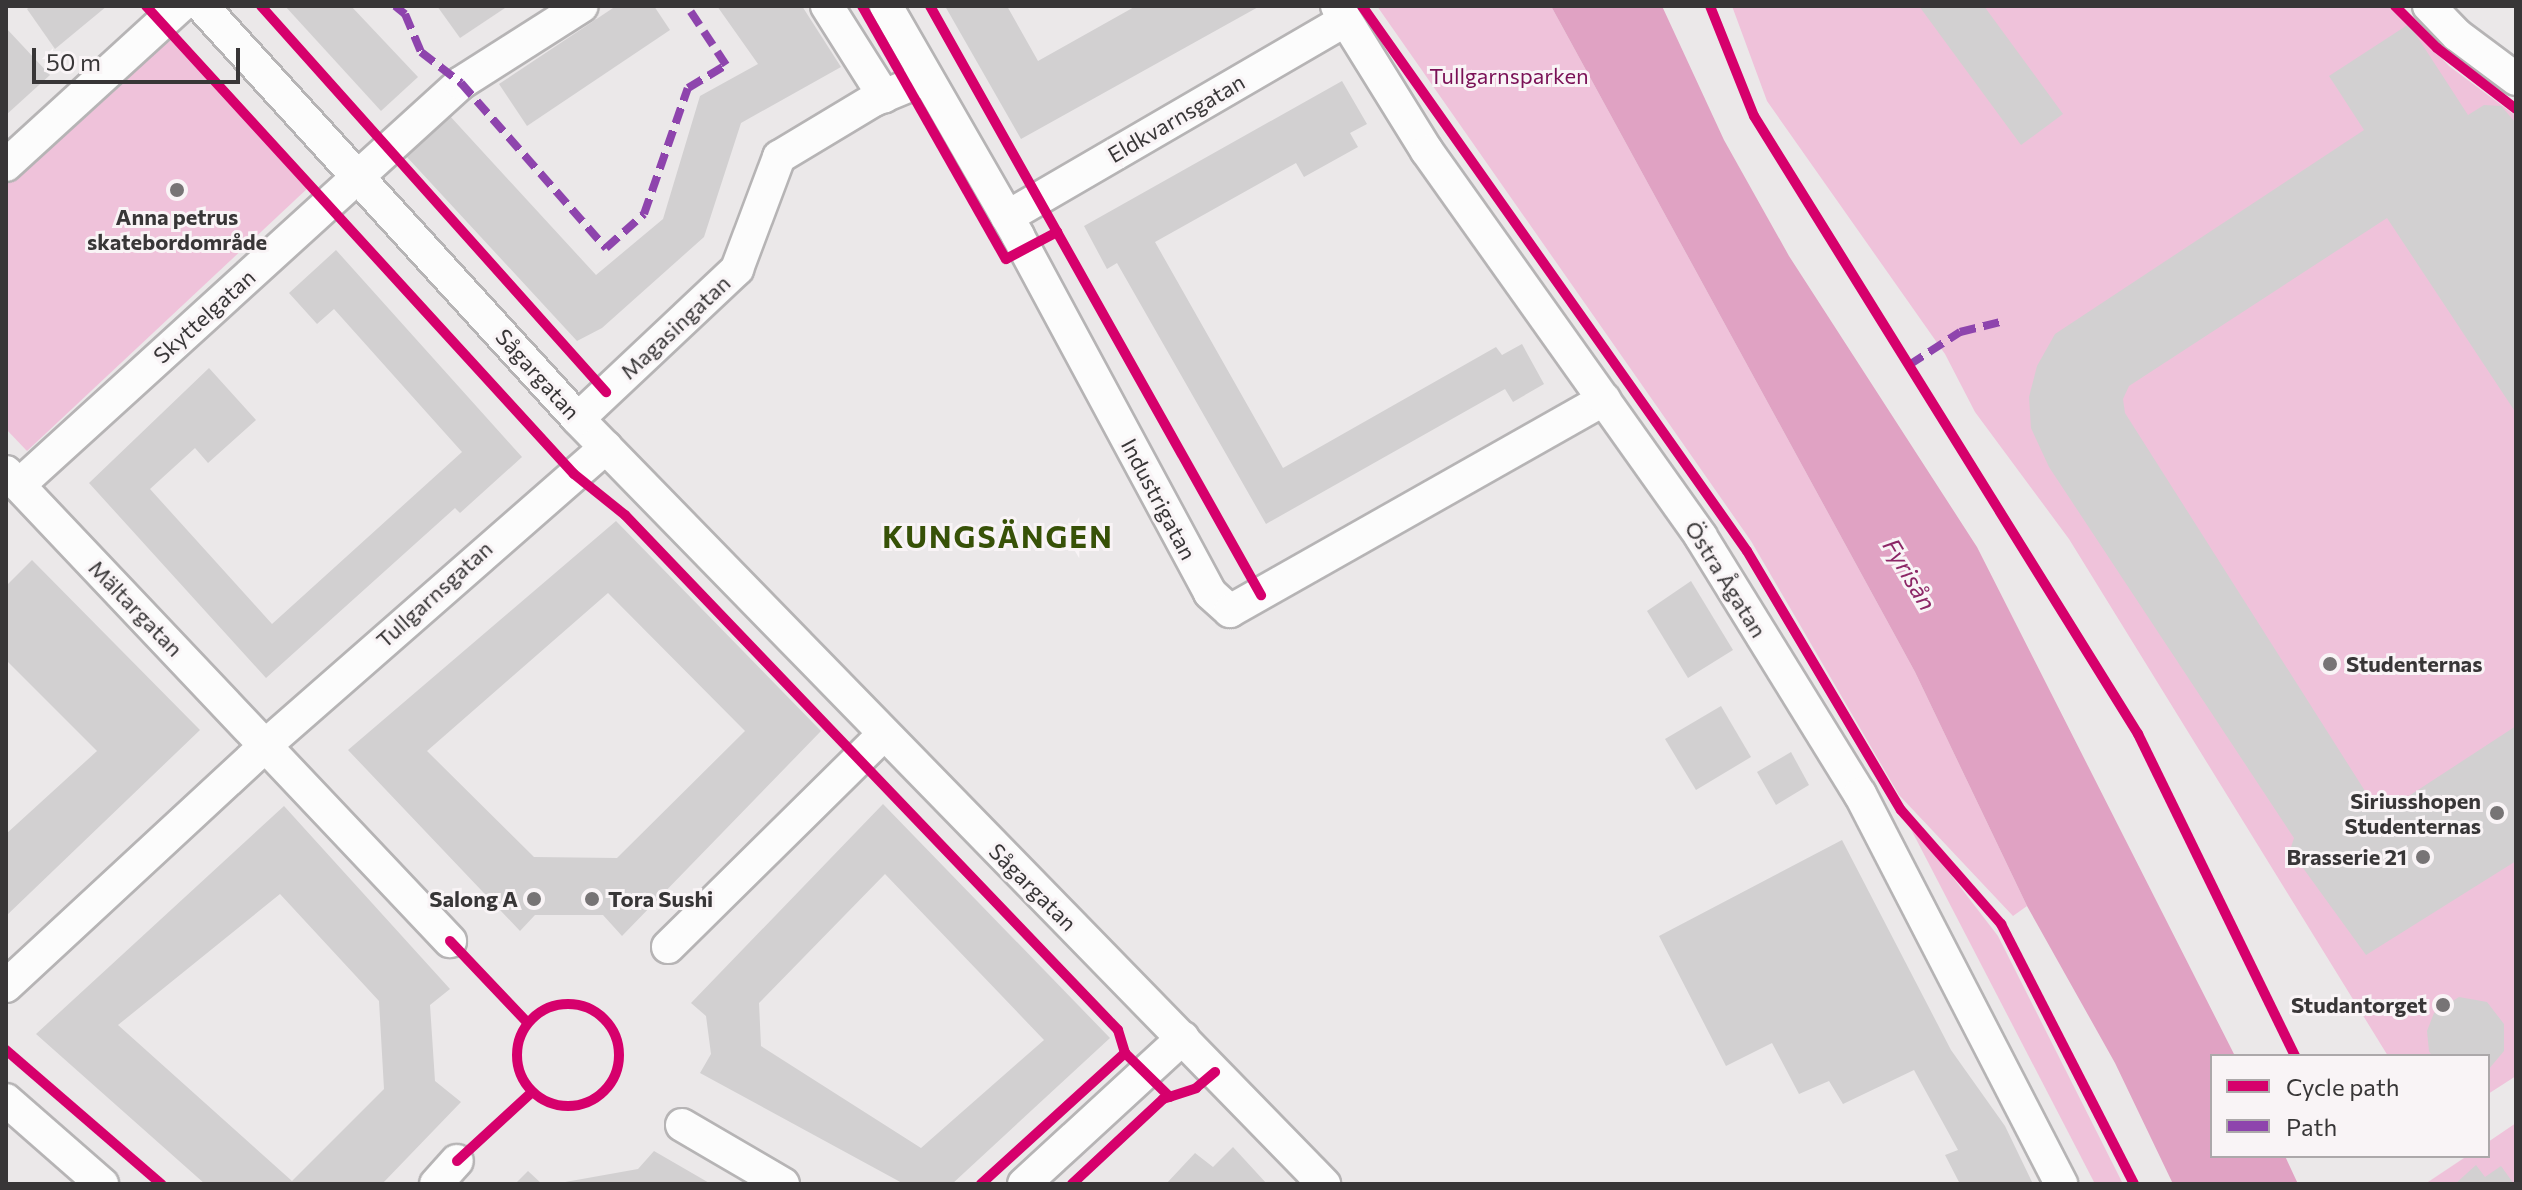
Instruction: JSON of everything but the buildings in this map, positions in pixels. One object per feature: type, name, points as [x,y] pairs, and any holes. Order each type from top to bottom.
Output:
[{"type":"street","points":[[6,165],[180,6]]},
{"type":"street","name":"Sågargatan","points":[[202,6],[578,419],[882,736],[1324,1184]]},
{"type":"street","name":"Skyttelgatan","points":[[13,479],[461,83],[582,6]]},
{"type":"street","points":[[827,6],[884,96]]},
{"type":"street","name":"Industrigatan","points":[[886,6],[1007,217],[1210,593],[1230,611],[1604,399]]},
{"type":"street","points":[[2429,6],[2457,35],[2516,79]]},
{"type":"street","name":"Eldkvarnsgatan","points":[[1007,217],[1341,13]]},
{"type":"street","name":"Östra Ågatan","points":[[1341,13],[1427,151],[1701,537],[1860,794],[2061,1184]]},
{"type":"street","name":"Magasingatan","points":[[578,419],[737,269],[779,157],[884,96],[927,78]]},
{"type":"street","name":"Tullgarnsgatan","points":[[6,986],[266,745],[606,447]]},
{"type":"street","name":"Mältargatan","points":[[13,479],[266,745]]},
{"type":"street","points":[[668,947],[882,736]]},
{"type":"street","points":[[266,745],[450,941]]},
{"type":"street","points":[[1024,1184],[1183,1038]]},
{"type":"street","points":[[6,1100],[102,1184]]},
{"type":"street","points":[[682,1125],[783,1184]]},
{"type":"green space","name":"Tullgarnsparken","points":[[1377,6],[1551,6],[1915,672],[2027,906],[2013,916],[1899,795],[1751,541]]},
{"type":"green space","name":"Studenternas","points":[[1732,6],[2392,6],[2449,66],[2516,116],[2516,1076],[2490,1093],[2490,1054],[2387,1054],[2069,539],[1975,412],[1945,354],[1767,101]]},
{"type":"green space","points":[[166,28],[310,186],[27,451],[6,429],[6,182]]},
{"type":"green space","points":[[1901,810],[1998,936],[2123,1184],[2095,1184]]},
{"type":"green space","points":[[2516,1123],[2516,1184],[2425,1184],[2464,1158],[2490,1158],[2490,1141]]},
{"type":"water","name":"Fyrisån","points":[[1551,6],[1662,6],[1724,140],[1789,256],[1977,547],[2234,1054],[2210,1054],[2210,1158],[2286,1158],[2298,1184],[2173,1184],[2115,1063],[2027,906],[1915,672]]},
{"type":"marked path","points":[[395,6],[405,14],[421,52],[461,83],[606,248],[644,214],[688,88],[726,65],[687,6]]},
{"type":"marked path","points":[[1909,365],[1960,332],[2000,322]]},
{"type":"cycle path","points":[[146,6],[574,474],[625,515],[1118,1030],[1125,1053],[1170,1097]]},
{"type":"cycle path","points":[[261,6],[606,392]]},
{"type":"cycle path","points":[[862,6],[1006,259],[1057,232]]},
{"type":"cycle path","points":[[930,6],[1261,595]]},
{"type":"cycle path","points":[[1362,6],[1747,551],[1901,810],[2001,924],[2134,1184]]},
{"type":"cycle path","points":[[1710,6],[1754,116],[2138,734],[2294,1054]]},
{"type":"cycle path","points":[[2395,6],[2437,48],[2516,109]]},
{"type":"cycle path","points":[[450,941],[527,1022]]},
{"type":"cycle path","points":[[568,1004],[588,1008],[604,1019],[615,1035],[619,1055],[615,1075],[604,1091],[588,1102],[568,1106],[548,1102],[532,1091],[521,1075],[517,1055],[521,1035],[532,1019],[548,1008],[568,1004]]},
{"type":"cycle path","points":[[6,1050],[161,1184]]},
{"type":"cycle path","points":[[981,1184],[1125,1053]]},
{"type":"cycle path","points":[[1072,1184],[1163,1099],[1196,1088],[1215,1072]]},
{"type":"cycle path","points":[[457,1161],[532,1092]]},
{"type":"place","name":"Anna petrus skatebordområde","points":[[177,190]]},
{"type":"place","name":"Studenternas","points":[[2330,664]]},
{"type":"place","name":"Siriusshopen Studenternas","points":[[2497,813]]},
{"type":"place","name":"Brasserie 21","points":[[2423,857]]},
{"type":"place","name":"Salong A","points":[[534,899]]},
{"type":"place","name":"Tora Sushi","points":[[592,899]]},
{"type":"place","name":"Studantorget","points":[[2443,1005]]},
{"type":"district","name":"KUNGSÄNGEN","points":[[998,536]]}]
